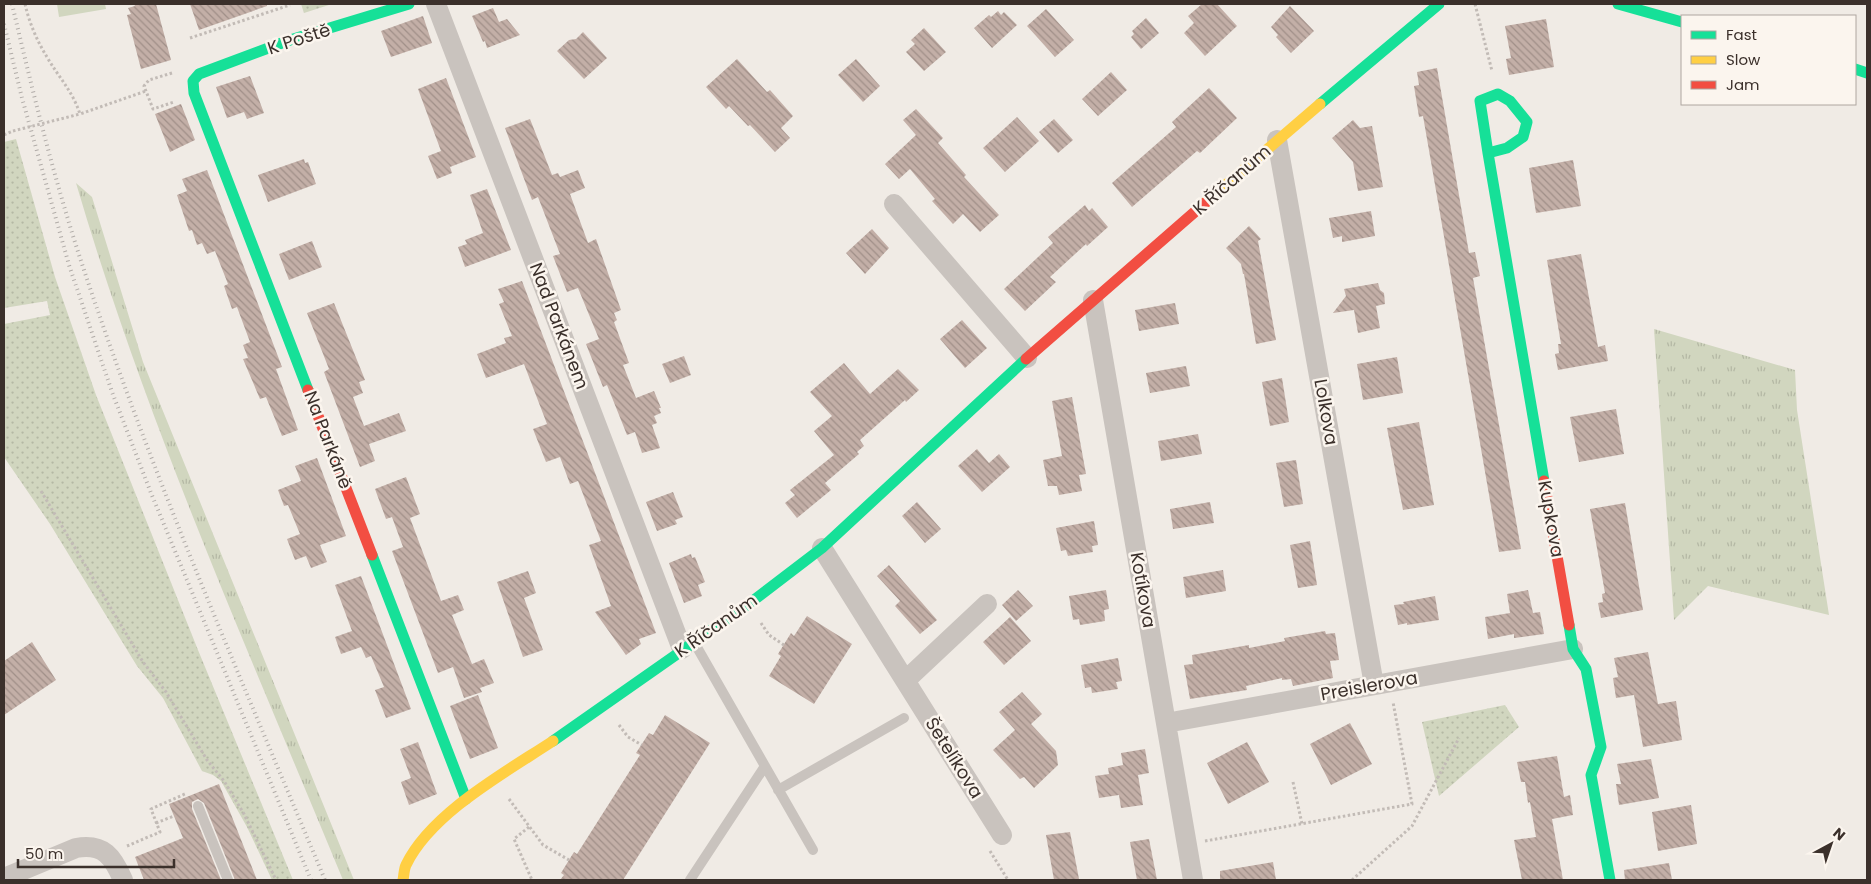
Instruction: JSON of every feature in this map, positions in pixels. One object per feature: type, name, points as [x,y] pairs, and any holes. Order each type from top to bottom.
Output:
[{"type":"street","name":"K Poště","points":[[193,81],[199,74],[275,46],[409,4]]},
{"type":"street","name":"Nad Parkánem","points":[[436,4],[688,645]]},
{"type":"street","name":"K Říčanům","points":[[403,880],[405,866],[426,835],[466,799],[605,706],[688,645],[750,603],[822,548],[1027,358],[1277,140],[1439,4]]},
{"type":"street","points":[[1618,4],[1681,22]]},
{"type":"street","name":"Na Parkáně","points":[[193,81],[194,94],[466,799]]},
{"type":"street","name":"Kupkova","points":[[1498,94],[1480,101],[1573,649],[1586,669],[1601,747],[1591,775],[1610,880]]},
{"type":"street","points":[[1488,153],[1507,148],[1523,137],[1527,122],[1510,101],[1498,94]]},
{"type":"street","name":"Lolkova","points":[[1277,140],[1382,683]]},
{"type":"street","points":[[894,204],[1027,358]]},
{"type":"street","name":"Kotíkova","points":[[1093,300],[1193,880]]},
{"type":"street","name":"Šetelíkova","points":[[822,548],[1002,835]]},
{"type":"street","points":[[906,680],[987,604]]},
{"type":"street","name":"Preislerova","points":[[1166,723],[1573,649]]},
{"type":"street","points":[[4,878],[76,848],[86,847],[98,849],[108,854],[117,866],[123,880]]},
{"type":"lane","points":[[688,645],[765,766],[813,850]]},
{"type":"lane","points":[[778,790],[904,718]]},
{"type":"lane","points":[[690,880],[765,766]]},
{"type":"lane","points":[[198,806],[228,880]]},
{"type":"path","points":[[24,4],[42,49],[74,97],[80,114]]},
{"type":"path","points":[[1476,4],[1498,94]]},
{"type":"path","points":[[190,38],[290,6]]},
{"type":"path","points":[[4,135],[80,114],[146,92]]},
{"type":"path","points":[[41,491],[143,662],[166,692],[207,760],[224,781],[244,814],[276,880]]},
{"type":"path","points":[[750,603],[769,635],[784,645]]},
{"type":"path","points":[[1187,844],[1412,804],[1382,683]]},
{"type":"path","points":[[605,706],[628,737],[642,744]]},
{"type":"path","points":[[1352,880],[1412,826],[1459,738]]},
{"type":"path","points":[[495,780],[543,845],[569,860]]},
{"type":"path","points":[[1293,782],[1302,824]]},
{"type":"path","points":[[162,837],[151,809],[187,793]]},
{"type":"path","points":[[156,823],[174,816]]},
{"type":"path","points":[[529,827],[514,839],[532,880]]},
{"type":"path","points":[[108,854],[160,832]]},
{"type":"path","points":[[1002,835],[990,852],[1008,880]]},
{"type":"green space","points":[[57,4],[105,4],[106,9],[59,17]]},
{"type":"green space","points":[[301,4],[332,4],[304,13]]},
{"type":"green space","points":[[16,139],[55,277],[96,395],[293,880],[272,880],[247,827],[221,781],[213,775],[202,771],[163,698],[137,666],[50,524],[4,457],[4,324],[50,315],[47,301],[4,308],[4,142]]},
{"type":"green space","points":[[76,183],[92,197],[143,362],[354,880],[343,880],[200,535],[134,360]]},
{"type":"green space","points":[[1654,329],[1795,370],[1797,410],[1829,615],[1708,586],[1674,620]]},
{"type":"green space","points":[[1505,705],[1519,727],[1439,796],[1422,722]]},
{"type":"building","points":[[134,4],[156,4],[171,60],[141,69],[127,15],[131,14],[128,8],[135,6]]},
{"type":"building","points":[[190,4],[267,4],[267,6],[199,30]]},
{"type":"building","points":[[1202,4],[1217,4],[1237,26],[1205,56],[1184,33],[1194,23],[1188,16]]},
{"type":"building","points":[[1290,6],[1314,31],[1291,53],[1276,37],[1278,35],[1271,27]]},
{"type":"building","points":[[493,8],[499,22],[507,19],[520,35],[487,48],[472,16]]},
{"type":"building","points":[[1046,9],[1074,40],[1055,57],[1027,26]]},
{"type":"building","points":[[998,11],[1001,15],[1004,12],[1017,25],[992,48],[974,28],[989,15],[991,17]]},
{"type":"building","points":[[423,16],[432,43],[391,57],[381,31]]},
{"type":"building","points":[[1146,18],[1159,33],[1141,49],[1131,37],[1134,34],[1132,31]]},
{"type":"building","points":[[1546,19],[1554,67],[1509,75],[1506,59],[1511,58],[1505,26]]},
{"type":"building","points":[[924,28],[946,52],[924,71],[906,52],[915,44],[911,40]]},
{"type":"building","points":[[583,32],[607,58],[584,79],[557,51],[569,40],[576,39]]},
{"type":"building","points":[[737,59],[767,92],[770,90],[793,116],[781,128],[790,138],[775,152],[750,125],[748,126],[729,106],[726,109],[706,87]]},
{"type":"building","points":[[856,59],[880,86],[863,102],[838,75]]},
{"type":"building","points":[[1437,68],[1469,253],[1475,252],[1480,276],[1473,278],[1521,549],[1499,552],[1423,116],[1419,117],[1414,86],[1419,85],[1417,72]]},
{"type":"building","points":[[1111,72],[1127,90],[1098,116],[1082,99]]},
{"type":"building","points":[[250,76],[264,113],[247,119],[244,112],[227,118],[216,87]]},
{"type":"building","points":[[446,78],[476,157],[450,167],[452,173],[437,179],[428,156],[441,151],[418,89]]},
{"type":"building","points":[[1209,88],[1237,118],[1200,153],[1197,151],[1132,207],[1112,183],[1176,127],[1172,122]]},
{"type":"building","points":[[181,104],[195,140],[170,152],[155,114]]},
{"type":"building","points":[[916,109],[943,138],[938,143],[966,175],[964,177],[999,215],[980,232],[963,214],[953,224],[932,201],[935,199],[910,169],[899,179],[885,164],[916,135],[903,120]]},
{"type":"building","points":[[1017,117],[1039,141],[1005,172],[983,148]]},
{"type":"building","points":[[530,119],[552,175],[558,173],[560,177],[578,170],[585,188],[570,194],[588,243],[596,239],[621,310],[614,313],[617,320],[614,322],[629,363],[623,365],[636,398],[654,391],[661,408],[659,408],[661,413],[654,416],[657,423],[652,425],[660,448],[642,453],[635,432],[627,435],[607,385],[603,387],[586,344],[599,339],[578,288],[567,292],[553,256],[560,254],[538,197],[532,200],[505,128]]},
{"type":"building","points":[[1054,119],[1073,140],[1058,153],[1039,132]]},
{"type":"building","points":[[1353,120],[1360,128],[1372,126],[1383,187],[1358,191],[1353,162],[1332,138]]},
{"type":"building","points":[[304,159],[305,163],[308,162],[316,184],[268,202],[258,175]]},
{"type":"building","points":[[1573,160],[1581,206],[1536,213],[1529,168]]},
{"type":"building","points":[[207,170],[282,367],[276,369],[298,430],[282,436],[266,397],[260,399],[243,359],[248,358],[243,345],[250,342],[237,307],[232,309],[224,286],[228,284],[215,251],[207,254],[202,243],[197,245],[192,230],[189,231],[177,195],[187,191],[182,179]]},
{"type":"building","points":[[487,189],[511,250],[465,267],[458,247],[467,244],[465,240],[483,233],[470,195]]},
{"type":"building","points":[[1085,205],[1089,211],[1092,208],[1108,227],[1050,277],[1056,282],[1025,311],[1004,289],[1053,243],[1048,237]]},
{"type":"building","points":[[1371,211],[1375,236],[1342,242],[1342,236],[1333,238],[1329,218]]},
{"type":"building","points":[[1249,226],[1261,239],[1258,241],[1276,340],[1256,344],[1241,264],[1226,248]]},
{"type":"building","points":[[872,229],[889,248],[865,274],[846,253]]},
{"type":"building","points":[[312,241],[322,267],[289,280],[279,254]]},
{"type":"building","points":[[1581,254],[1598,347],[1605,345],[1608,361],[1558,370],[1555,354],[1559,353],[1558,344],[1561,344],[1547,260]]},
{"type":"building","points":[[522,281],[656,633],[639,639],[641,644],[626,655],[595,612],[611,606],[589,545],[601,541],[578,481],[570,484],[560,457],[546,462],[533,429],[547,424],[524,364],[486,378],[477,354],[506,343],[504,338],[512,336],[499,304],[504,302],[498,289]]},
{"type":"building","points":[[1378,283],[1380,290],[1384,293],[1385,304],[1376,306],[1380,328],[1358,333],[1354,310],[1333,313],[1346,296],[1344,289]]},
{"type":"building","points":[[334,303],[365,380],[359,382],[363,393],[353,397],[364,426],[399,413],[406,431],[369,444],[375,461],[360,467],[324,372],[329,369],[307,313]]},
{"type":"building","points":[[1175,303],[1179,324],[1139,331],[1135,310]]},
{"type":"building","points":[[962,320],[987,348],[965,368],[940,339]]},
{"type":"building","points":[[684,356],[691,375],[670,383],[662,364]]},
{"type":"building","points":[[1397,357],[1403,393],[1363,400],[1357,364]]},
{"type":"building","points":[[844,363],[870,394],[898,369],[919,390],[860,440],[864,446],[857,452],[859,454],[825,483],[831,490],[797,518],[785,503],[795,495],[790,490],[834,455],[814,431],[832,416],[810,392]]},
{"type":"building","points":[[1186,366],[1190,386],[1150,393],[1146,373]]},
{"type":"building","points":[[1282,378],[1289,422],[1270,426],[1262,382]]},
{"type":"building","points":[[1072,397],[1086,474],[1079,475],[1082,491],[1059,495],[1057,486],[1048,486],[1043,460],[1062,456],[1052,401]]},
{"type":"building","points":[[1616,409],[1624,454],[1579,462],[1570,417]]},
{"type":"building","points":[[1419,422],[1434,505],[1403,510],[1387,428]]},
{"type":"building","points":[[1198,434],[1202,454],[1161,461],[1158,441]]},
{"type":"building","points":[[977,449],[989,463],[999,454],[1010,467],[982,492],[958,466]]},
{"type":"building","points":[[317,458],[346,536],[320,545],[327,562],[311,568],[306,556],[295,560],[287,539],[300,534],[288,505],[284,506],[278,490],[301,481],[295,466]]},
{"type":"building","points":[[1296,460],[1303,504],[1284,507],[1276,463]]},
{"type":"building","points":[[406,477],[420,514],[410,518],[441,601],[458,595],[464,610],[452,615],[472,664],[484,659],[494,683],[480,688],[482,692],[464,698],[453,667],[438,673],[392,551],[403,547],[392,517],[386,519],[375,489]]},
{"type":"building","points":[[673,492],[683,517],[675,520],[677,524],[657,531],[646,502]]},
{"type":"building","points":[[917,502],[941,529],[925,543],[902,516]]},
{"type":"building","points":[[1210,502],[1214,523],[1173,529],[1170,509]]},
{"type":"building","points":[[1625,503],[1643,610],[1601,618],[1598,603],[1603,602],[1602,594],[1605,593],[1590,509]]},
{"type":"building","points":[[1094,521],[1098,545],[1092,546],[1093,552],[1068,556],[1066,550],[1061,551],[1056,528]]},
{"type":"building","points":[[1310,541],[1317,585],[1298,588],[1290,545]]},
{"type":"building","points":[[691,554],[692,558],[695,557],[705,582],[698,585],[702,596],[684,603],[669,563]]},
{"type":"building","points":[[889,565],[937,620],[920,634],[895,606],[900,601],[877,576]]},
{"type":"building","points":[[1223,570],[1226,591],[1186,598],[1183,577]]},
{"type":"building","points":[[528,571],[536,593],[524,598],[543,650],[523,657],[497,582]]},
{"type":"building","points":[[361,576],[411,709],[386,718],[375,690],[384,687],[371,656],[366,658],[361,647],[341,654],[335,637],[352,631],[335,585]]},
{"type":"building","points":[[1018,590],[1033,606],[1016,621],[1002,605]]},
{"type":"building","points":[[1106,590],[1109,609],[1104,610],[1105,621],[1080,625],[1079,619],[1073,620],[1069,596]]},
{"type":"building","points":[[1528,590],[1533,613],[1540,612],[1544,634],[1514,638],[1514,634],[1488,639],[1485,617],[1510,613],[1507,594]]},
{"type":"building","points":[[1435,596],[1439,620],[1398,625],[1394,605]]},
{"type":"building","points":[[807,616],[852,644],[814,704],[769,676],[781,656],[778,654],[791,633],[794,636]]},
{"type":"building","points":[[1010,617],[1031,641],[1004,665],[983,642]]},
{"type":"building","points":[[1325,631],[1326,634],[1335,633],[1339,660],[1330,661],[1333,678],[1293,686],[1291,679],[1282,680],[1282,678],[1246,686],[1247,690],[1190,699],[1184,665],[1193,664],[1192,655],[1249,645],[1249,648],[1285,641],[1284,638]]},
{"type":"building","points":[[32,642],[56,680],[4,715],[4,661]]},
{"type":"building","points":[[1648,652],[1658,704],[1676,701],[1682,740],[1643,747],[1634,695],[1616,698],[1613,678],[1618,677],[1614,658]]},
{"type":"building","points":[[1118,658],[1122,681],[1116,682],[1118,689],[1092,693],[1091,687],[1085,688],[1081,665]]},
{"type":"building","points":[[1022,692],[1042,714],[1031,724],[1056,751],[1058,765],[1034,788],[1024,777],[1020,779],[993,750],[1015,730],[999,712]]},
{"type":"building","points":[[478,695],[498,748],[470,759],[450,706]]},
{"type":"building","points":[[665,715],[710,743],[623,880],[560,880],[564,875],[561,873],[574,852],[577,854],[640,755],[636,753],[649,733],[653,735]]},
{"type":"building","points":[[1350,723],[1372,764],[1331,785],[1310,744]]},
{"type":"building","points":[[418,742],[437,794],[409,805],[401,782],[411,778],[400,749]]},
{"type":"building","points":[[1247,742],[1269,782],[1228,804],[1207,763]]},
{"type":"building","points":[[1145,749],[1149,773],[1138,775],[1143,805],[1121,808],[1119,795],[1099,798],[1095,776],[1109,774],[1108,768],[1123,765],[1121,753]]},
{"type":"building","points":[[1557,756],[1564,797],[1570,795],[1573,815],[1552,819],[1563,880],[1522,880],[1514,840],[1536,837],[1525,782],[1521,782],[1517,762]]},
{"type":"building","points":[[1651,759],[1659,798],[1619,805],[1616,784],[1621,784],[1617,764]]},
{"type":"building","points":[[219,784],[257,880],[235,880],[204,803],[198,799],[192,802],[192,809],[221,880],[144,880],[135,857],[183,838],[169,804]]},
{"type":"building","points":[[1691,805],[1697,844],[1658,851],[1652,812]]},
{"type":"building","points":[[1070,832],[1079,879],[1054,880],[1046,835]]},
{"type":"building","points":[[1149,839],[1157,880],[1137,880],[1130,842]]},
{"type":"building","points":[[1273,862],[1276,880],[1220,880],[1220,871]]},
{"type":"building","points":[[1669,863],[1672,880],[1625,880],[1624,870]]},
{"type":"railway","points":[[12,4],[63,204],[111,348],[168,501],[325,880]]},
{"type":"railway","points":[[4,24],[22,98],[69,265],[112,392],[151,493],[311,880]]},
{"type":"traffic: fast","points":[[308,390],[194,93],[193,81],[199,74],[290,40],[409,4]]},
{"type":"traffic: fast","points":[[1320,104],[1439,4]]},
{"type":"traffic: fast","points":[[1618,4],[1681,22]]},
{"type":"traffic: fast","points":[[1856,69],[1867,73]]},
{"type":"traffic: fast","points":[[1488,153],[1507,148],[1523,137],[1527,122],[1510,101],[1498,94],[1480,101],[1488,153],[1544,481]]},
{"type":"traffic: fast","points":[[553,741],[750,603],[822,548],[1026,359]]},
{"type":"traffic: fast","points":[[372,555],[466,799]]},
{"type":"traffic: fast","points":[[1569,625],[1573,649],[1586,669],[1601,747],[1591,775],[1610,880]]},
{"type":"traffic: slow","points":[[1205,203],[1320,104]]},
{"type":"traffic: slow","points":[[403,880],[406,865],[418,846],[451,811],[492,780],[553,741]]},
{"type":"traffic: jam","points":[[1026,359],[1205,203]]},
{"type":"traffic: jam","points":[[308,390],[372,555]]},
{"type":"traffic: jam","points":[[1544,481],[1569,625]]}]
